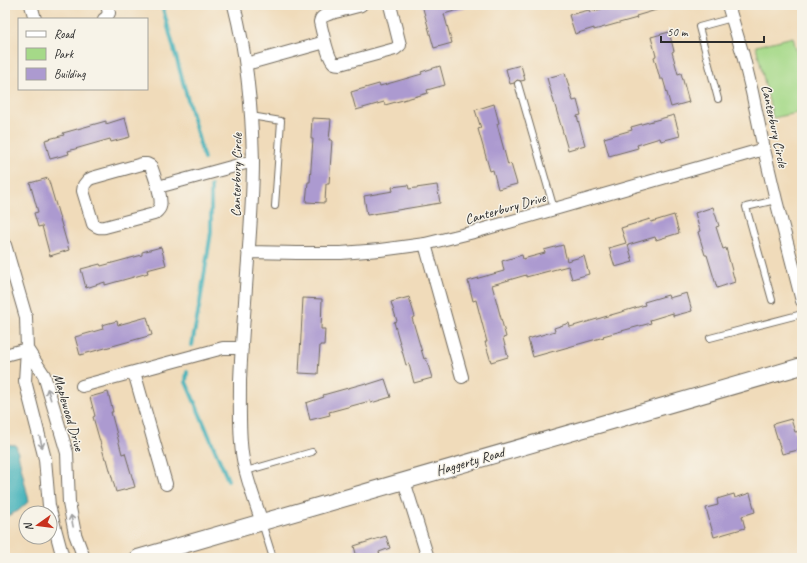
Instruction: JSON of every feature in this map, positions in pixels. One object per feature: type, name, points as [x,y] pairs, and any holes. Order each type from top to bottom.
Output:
[{"type":"main road","name":"Haggerty Road","points":[[138,558],[802,366]]},
{"type":"street","points":[[31,5],[35,18]]},
{"type":"street","points":[[106,18],[109,13],[107,5]]},
{"type":"street","name":"Canterbury Circle","points":[[234,5],[246,64],[251,116],[253,161],[242,348],[240,431],[242,455],[249,484],[262,523]]},
{"type":"street","points":[[361,5],[321,18],[320,22],[330,58],[337,64],[395,48],[400,45],[390,5]]},
{"type":"street","name":"Canterbury Circle","points":[[728,5],[752,92],[776,200],[802,302]]},
{"type":"street","points":[[246,64],[325,42]]},
{"type":"street","name":"Canterbury Drive","points":[[248,252],[341,253],[425,244],[554,210],[764,149]]},
{"type":"street","points":[[158,187],[253,161]]},
{"type":"street","points":[[142,164],[151,166],[158,187],[161,205],[154,214],[100,228],[93,224],[83,190],[84,185],[88,180],[142,164]]},
{"type":"street","points":[[425,244],[462,377]]},
{"type":"street","points":[[5,245],[26,317],[27,349],[25,381],[45,459],[49,506],[63,558]]},
{"type":"street","points":[[82,386],[223,348],[242,348]]},
{"type":"street","points":[[5,355],[27,349]]},
{"type":"street","name":"Maplewood Drive","points":[[27,349],[44,375],[67,453],[69,503],[75,534],[84,558]]},
{"type":"street","points":[[134,372],[166,484]]},
{"type":"street","points":[[404,481],[428,558]]},
{"type":"lane","points":[[718,99],[698,28],[732,18]]},
{"type":"lane","points":[[518,84],[554,210]]},
{"type":"lane","points":[[251,116],[281,121],[275,206]]},
{"type":"lane","points":[[772,300],[746,207],[776,200]]},
{"type":"lane","points":[[710,338],[802,314]]},
{"type":"lane","points":[[246,471],[312,452]]},
{"type":"lane","points":[[262,523],[273,558]]},
{"type":"green space","points":[[793,37],[802,75],[802,112],[773,118],[756,46]]},
{"type":"water","points":[[5,444],[16,445],[29,501],[25,505],[18,505],[18,511],[5,517]]},
{"type":"building","points":[[422,5],[465,5],[465,8],[444,14],[452,43],[434,48]]},
{"type":"building","points":[[616,5],[662,5],[663,8],[636,16],[637,18],[575,34],[569,15],[589,10],[590,12]]},
{"type":"building","points":[[669,32],[674,51],[672,52],[678,74],[681,73],[689,102],[671,107],[663,79],[660,79],[654,57],[656,56],[651,37]]},
{"type":"building","points":[[521,65],[525,80],[517,80],[510,84],[506,69]]},
{"type":"building","points":[[440,66],[445,85],[427,90],[428,93],[385,105],[384,102],[356,110],[351,92],[379,84],[380,86],[422,74],[421,72]]},
{"type":"building","points":[[565,73],[573,101],[577,100],[581,115],[577,116],[585,145],[568,150],[547,78]]},
{"type":"building","points":[[494,104],[499,123],[497,124],[508,165],[511,164],[517,184],[498,189],[493,170],[490,171],[478,129],[481,128],[475,110]]},
{"type":"building","points":[[674,115],[680,136],[661,141],[660,138],[637,145],[638,148],[609,156],[604,138],[632,130],[631,127]]},
{"type":"building","points":[[125,118],[130,137],[111,142],[110,139],[68,151],[69,154],[50,159],[45,140],[64,135],[63,133],[106,121],[106,124]]},
{"type":"building","points":[[312,118],[331,119],[329,140],[332,140],[329,184],[326,184],[325,203],[306,202],[308,182],[310,182],[313,139],[311,139]]},
{"type":"building","points":[[48,178],[69,250],[50,256],[42,226],[38,227],[34,213],[38,212],[30,183]]},
{"type":"building","points":[[408,185],[409,189],[437,185],[440,203],[367,215],[364,196],[393,191],[392,187]]},
{"type":"building","points":[[713,207],[719,226],[716,227],[723,249],[726,248],[735,282],[717,288],[698,232],[700,231],[695,213]]},
{"type":"building","points":[[674,215],[679,233],[656,240],[655,237],[628,245],[633,262],[615,267],[609,248],[626,243],[621,228],[650,219],[651,222]]},
{"type":"building","points":[[563,245],[567,261],[584,256],[589,274],[572,279],[568,266],[526,277],[526,275],[492,285],[506,337],[503,338],[508,357],[491,362],[476,300],[473,301],[468,281],[504,271],[502,261],[522,255],[523,259],[545,253],[544,250]]},
{"type":"building","points":[[161,247],[166,265],[147,270],[148,273],[105,285],[105,282],[86,288],[81,269],[100,264],[101,266],[142,255],[142,252]]},
{"type":"building","points":[[687,293],[692,311],[673,316],[673,313],[650,320],[651,323],[533,357],[528,339],[555,331],[554,328],[569,323],[570,327],[645,305],[644,302],[668,295],[669,298]]},
{"type":"building","points":[[409,297],[415,317],[412,318],[424,359],[426,358],[432,378],[414,383],[409,364],[406,365],[394,322],[397,321],[391,302]]},
{"type":"building","points":[[303,298],[322,299],[321,329],[325,329],[324,345],[320,345],[318,374],[299,373]]},
{"type":"building","points":[[147,317],[152,335],[80,355],[75,337],[103,329],[102,325],[117,321],[118,325]]},
{"type":"building","points":[[385,379],[391,397],[329,412],[330,415],[310,420],[306,403],[324,397],[323,395]]},
{"type":"building","points":[[108,392],[113,412],[111,412],[122,454],[125,453],[135,487],[116,492],[93,417],[95,416],[90,397]]},
{"type":"building","points":[[791,419],[795,432],[802,431],[802,449],[782,454],[773,424]]},
{"type":"building","points":[[750,493],[755,512],[742,516],[745,528],[714,537],[706,508],[718,505],[717,499],[734,494],[735,498]]},
{"type":"building","points":[[386,536],[390,548],[379,552],[381,558],[357,558],[354,546]]},
{"type":"waterway","points":[[162,5],[204,159]]},
{"type":"waterway","points":[[192,345],[211,232],[211,186]]},
{"type":"waterway","points":[[187,372],[186,382],[228,480]]}]
